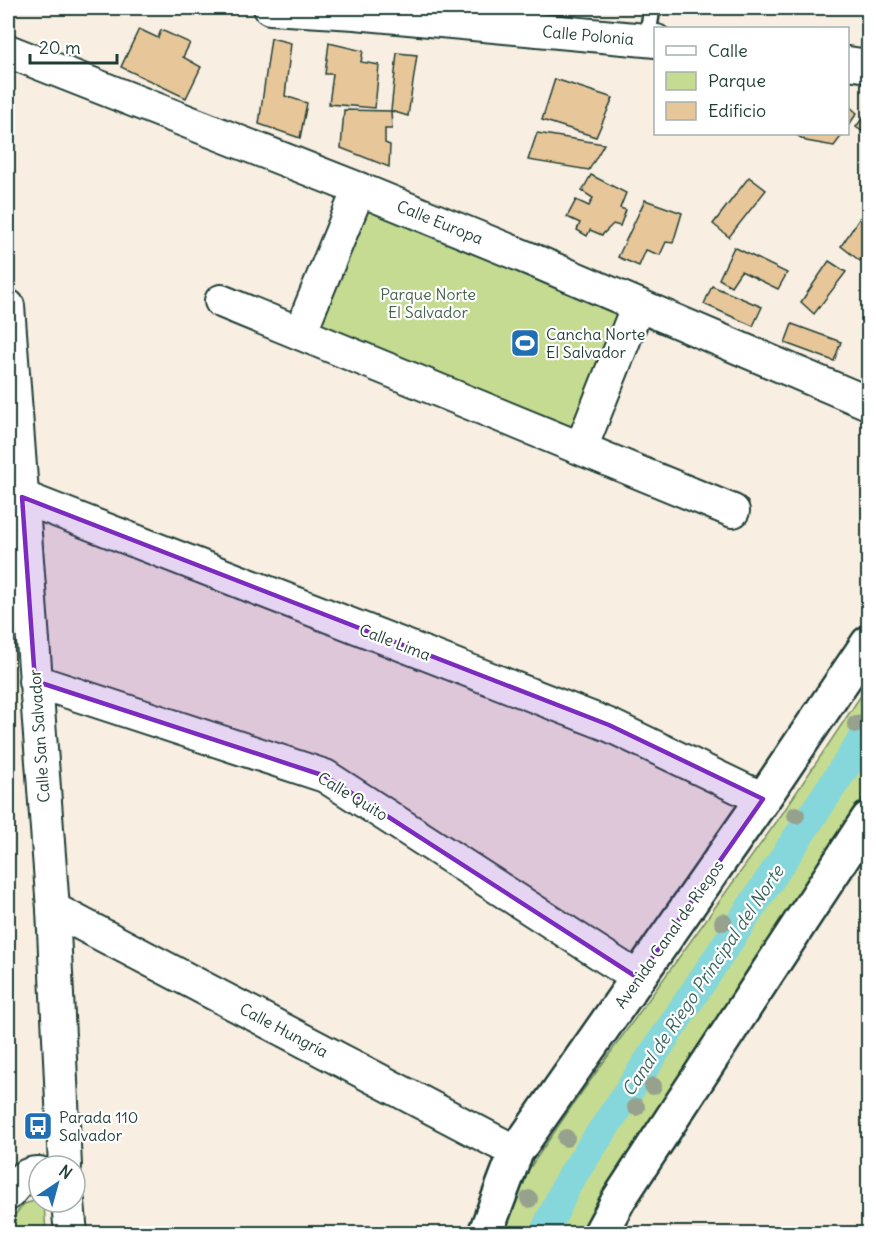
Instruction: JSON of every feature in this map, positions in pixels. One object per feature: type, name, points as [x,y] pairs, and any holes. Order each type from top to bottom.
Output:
[{"type":"street","name":"Calle Polonia","points":[[270,8],[356,10],[651,41]]},
{"type":"street","name":"Calle Europa","points":[[8,51],[359,189],[868,403]]},
{"type":"street","points":[[849,63],[868,66]]},
{"type":"street","points":[[300,333],[359,189]]},
{"type":"street","points":[[221,301],[734,511]]},
{"type":"street","points":[[581,448],[638,305]]},
{"type":"street","name":"Calle San Salvador","points":[[8,306],[15,495],[35,681],[53,909],[64,1154]]},
{"type":"street","name":"Calle Lima","points":[[15,495],[609,725],[763,799]]},
{"type":"street","name":"Avenida Canal de Riegos","points":[[484,1233],[516,1152],[763,799],[868,643]]},
{"type":"street","name":"Calle Quito","points":[[35,681],[325,776],[638,978]]},
{"type":"street","points":[[600,1233],[619,1199],[868,819]]},
{"type":"street","name":"Calle Hungría","points":[[53,909],[516,1152]]},
{"type":"street","points":[[8,1194],[27,1175]]},
{"type":"lane","points":[[651,41],[652,8]]},
{"type":"highlighted area","points":[[22,497],[609,725],[763,799],[638,978],[325,776],[35,681]]},
{"type":"green space","name":"Parque Norte El Salvador","points":[[367,210],[623,315],[576,431],[320,327]]},
{"type":"green space","points":[[868,685],[868,790],[601,1199],[583,1233],[504,1234],[527,1172],[780,817]]},
{"type":"green space","points":[[27,1203],[27,1214],[45,1214],[46,1233],[8,1233],[8,1223]]},
{"type":"building","points":[[139,29],[158,38],[161,30],[190,43],[183,57],[201,67],[186,98],[121,67]]},
{"type":"building","points":[[271,38],[291,43],[285,96],[307,103],[300,138],[259,124]]},
{"type":"building","points":[[329,43],[363,51],[361,62],[379,65],[375,108],[329,104],[333,74],[325,74]]},
{"type":"building","points":[[397,53],[417,55],[408,116],[391,111]]},
{"type":"building","points":[[555,79],[613,98],[596,137],[542,120]]},
{"type":"building","points":[[849,106],[857,113],[849,125]]},
{"type":"building","points":[[344,110],[391,111],[392,129],[385,129],[385,143],[390,145],[389,167],[341,148]]},
{"type":"building","points":[[868,110],[868,135],[856,127]]},
{"type":"building","points":[[537,133],[604,144],[589,170],[528,160]]},
{"type":"building","points":[[797,135],[842,135],[834,146],[806,141]]},
{"type":"building","points":[[591,175],[626,193],[620,208],[626,210],[620,226],[613,224],[602,235],[590,230],[587,236],[577,230],[580,223],[567,217],[576,200],[589,206],[593,198],[582,191]]},
{"type":"building","points":[[749,177],[766,190],[729,237],[713,224]]},
{"type":"building","points":[[645,200],[682,213],[673,243],[666,242],[660,255],[646,250],[639,266],[618,257]]},
{"type":"building","points":[[868,206],[868,249],[860,261],[841,246]]},
{"type":"building","points":[[734,247],[787,273],[778,289],[741,271],[731,286],[719,279]]},
{"type":"building","points":[[829,261],[846,272],[814,314],[801,302]]},
{"type":"building","points":[[712,286],[762,307],[753,326],[704,304]]},
{"type":"building","points":[[792,324],[841,342],[834,361],[785,343]]},
{"type":"waterway","name":"Canal de Riego Principal del Norte","points":[[544,1234],[568,1182],[868,732]]},
{"type":"place","name":"Cancha Norte El Salvador","points":[[525,343]]},
{"type":"place","name":"Parada 110 Salvador","points":[[38,1126]]}]
